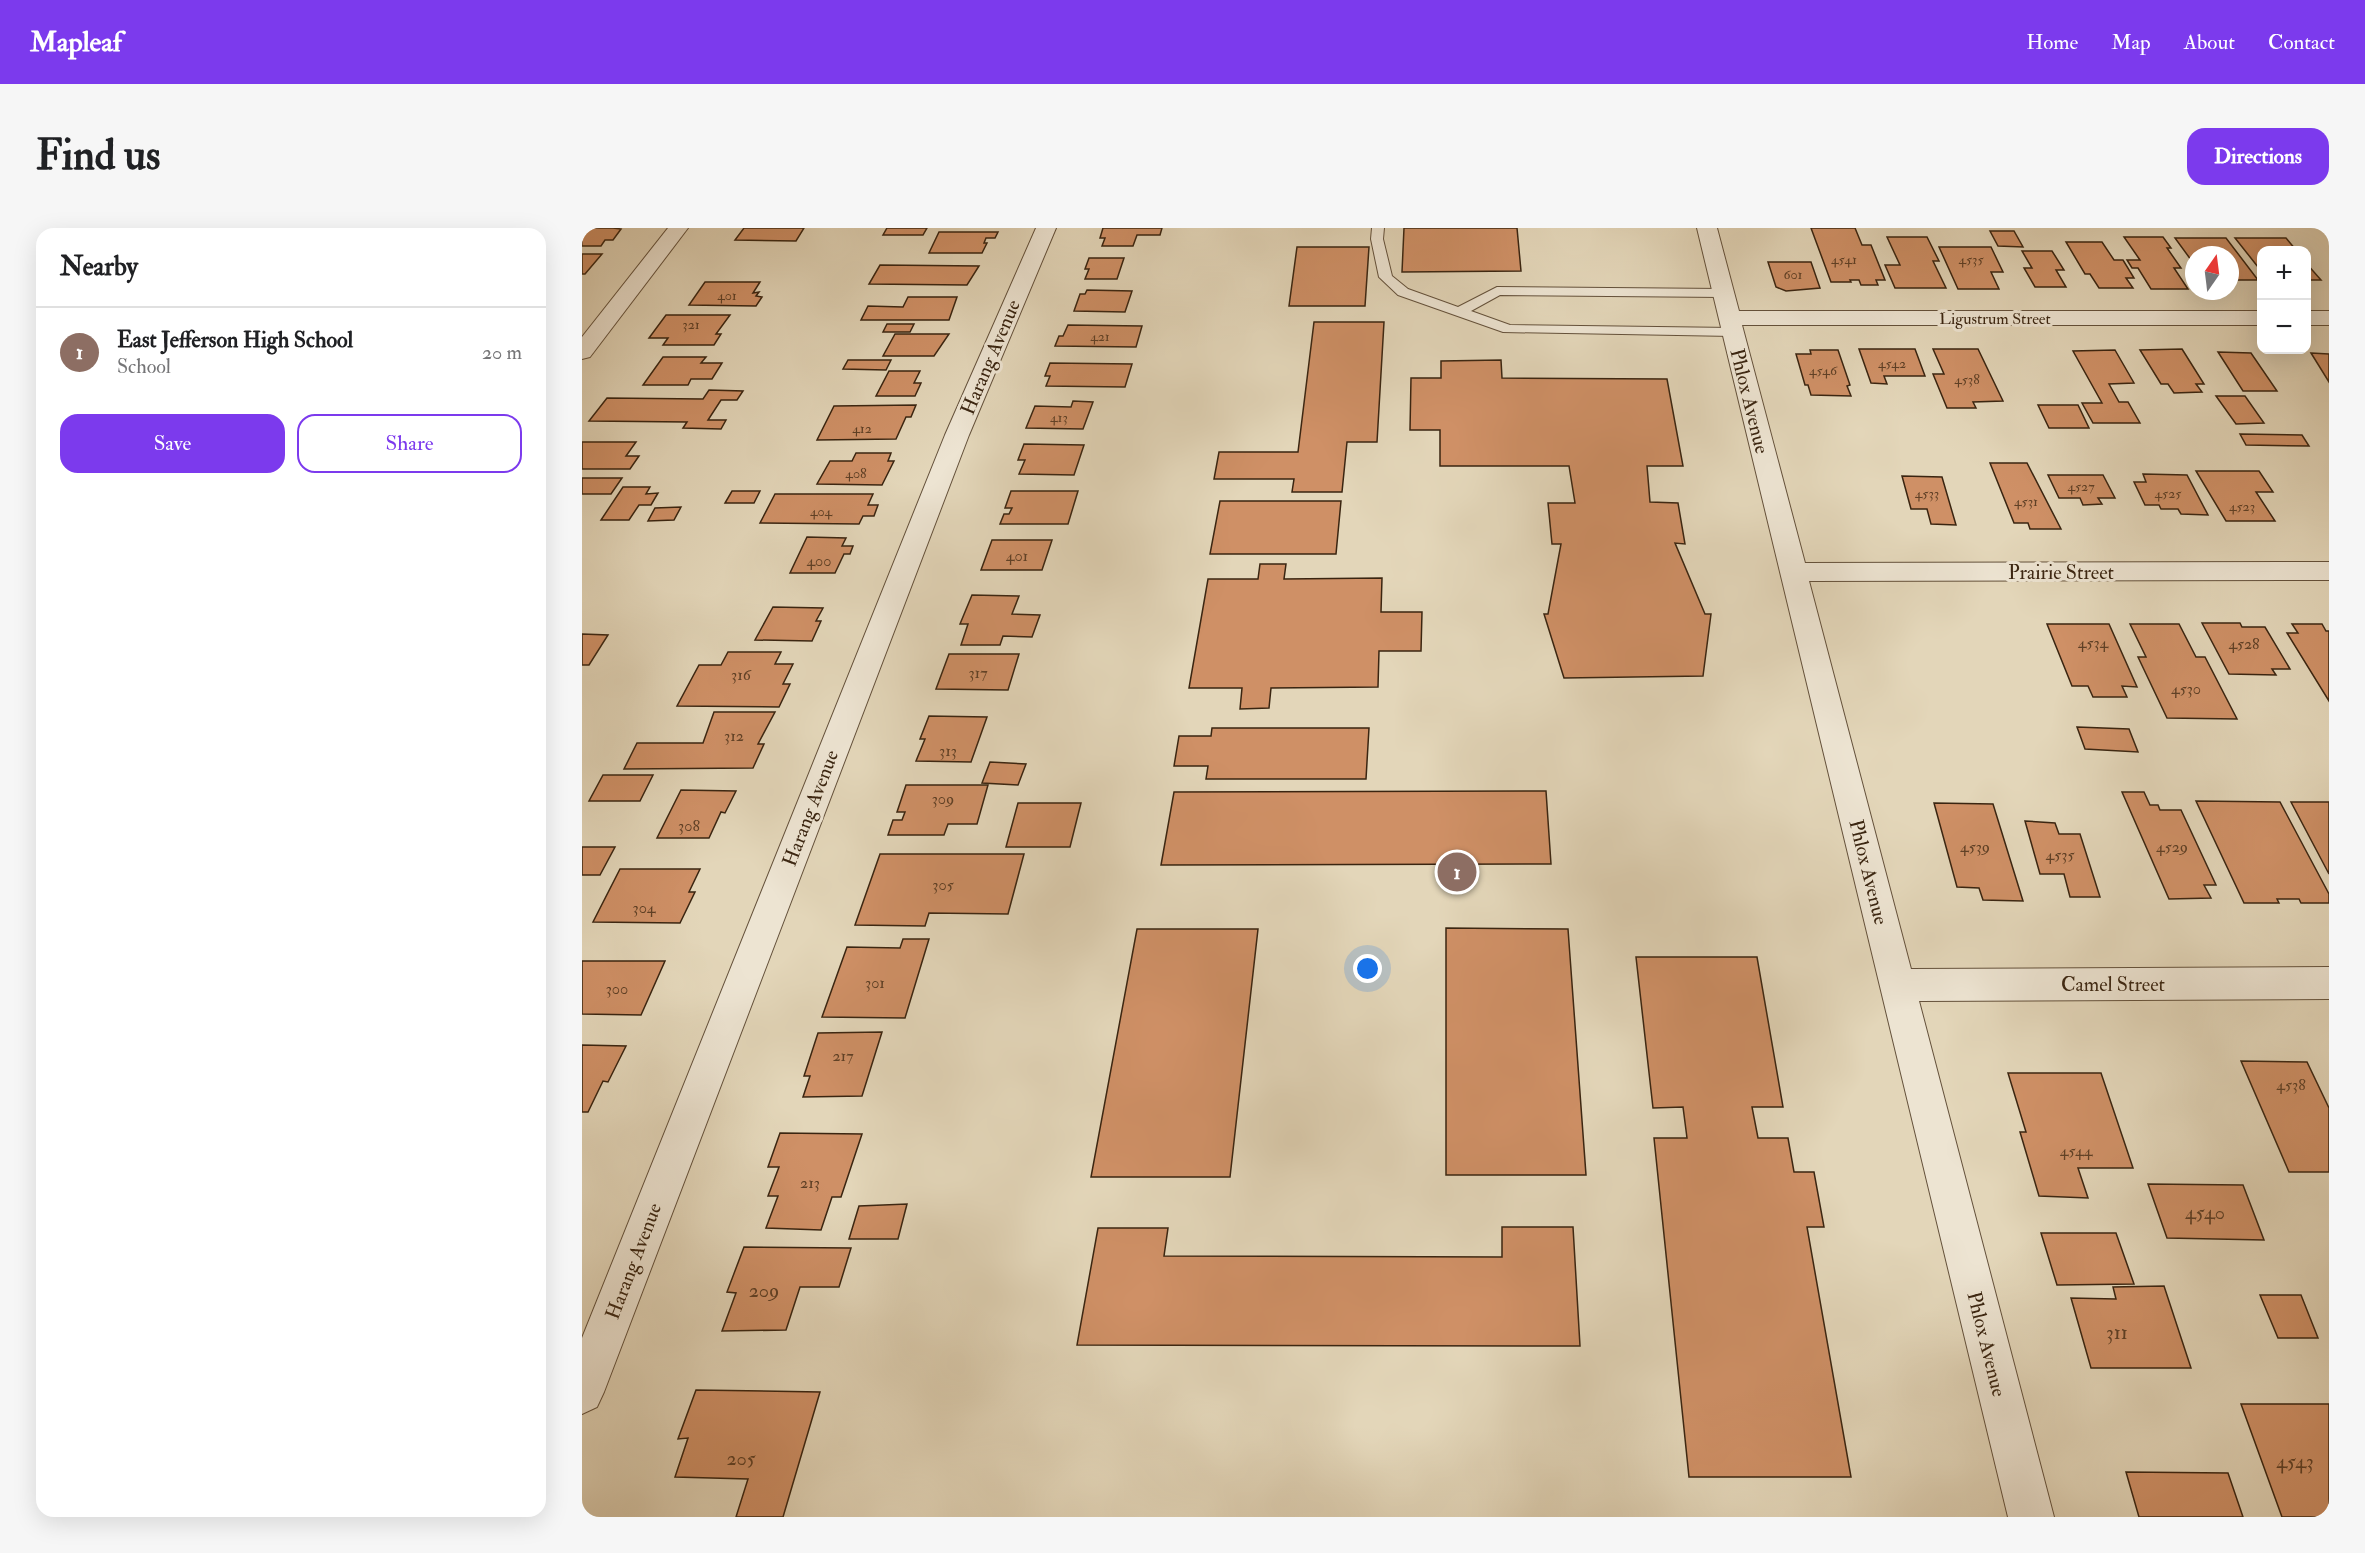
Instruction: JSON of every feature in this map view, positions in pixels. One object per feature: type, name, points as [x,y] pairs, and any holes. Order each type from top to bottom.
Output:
[{"type":"street","points":[[582,352],[590,333],[678,228]]},
{"type":"street","name":"Harang Avenue","points":[[582,1392],[957,435],[1046,228]]},
{"type":"street","name":"Phlox Avenue","points":[[1707,228],[2031,1517]]},
{"type":"street","name":"Ligustrum Street","points":[[1728,314],[2257,318]]},
{"type":"street","points":[[2311,318],[2329,318]]},
{"type":"street","name":"Prairie Street","points":[[1793,572],[2329,571]]},
{"type":"street","name":"Camel Street","points":[[1897,985],[2329,983]]},
{"type":"lane","points":[[1378,228],[1377,239],[1386,278],[1403,292],[1508,329],[1728,314]]},
{"type":"lane","points":[[1460,312],[1497,291],[1728,314]]},
{"type":"building","points":[[582,228],[621,229],[613,240],[605,240],[601,246],[582,246]]},
{"type":"building","points":[[744,228],[804,228],[796,241],[735,240]]},
{"type":"building","points":[[887,228],[927,228],[923,235],[883,235]]},
{"type":"building","points":[[1103,228],[1162,228],[1160,235],[1137,235],[1133,246],[1102,246],[1105,238],[1100,238]]},
{"type":"building","points":[[1404,228],[1517,228],[1521,271],[1402,272]]},
{"type":"building","points":[[1811,228],[1855,228],[1862,245],[1871,245],[1885,280],[1876,280],[1878,285],[1861,285],[1859,280],[1831,282]]},
{"type":"building","points":[[1990,231],[2014,231],[2023,247],[1998,246]]},
{"type":"building","points":[[939,232],[998,232],[995,238],[986,238],[984,243],[987,243],[982,253],[929,253]]},
{"type":"building","points":[[1887,237],[1927,237],[1939,261],[1933,261],[1946,288],[1895,288],[1885,265],[1900,265]]},
{"type":"building","points":[[2124,237],[2163,237],[2171,248],[2167,248],[2181,268],[2174,268],[2185,284],[2185,289],[2151,289],[2138,268],[2132,268],[2127,260],[2140,260]]},
{"type":"building","points":[[2175,238],[2226,238],[2232,246],[2185,246],[2185,252]]},
{"type":"building","points":[[2235,238],[2286,238],[2293,246],[2257,246],[2257,266]]},
{"type":"building","points":[[2066,242],[2102,242],[2114,260],[2123,260],[2134,278],[2126,278],[2133,288],[2099,288],[2090,274],[2085,274]]},
{"type":"building","points":[[1297,247],[1369,247],[1365,306],[1289,306]]},
{"type":"building","points":[[1939,247],[1991,247],[2003,272],[1991,272],[1999,289],[1958,289]]},
{"type":"building","points":[[2022,251],[2052,251],[2064,270],[2056,270],[2066,287],[2035,287],[2024,268],[2032,268]]},
{"type":"building","points":[[582,254],[602,254],[585,274],[582,274]]},
{"type":"building","points":[[2239,255],[2257,279],[2239,280]]},
{"type":"building","points":[[1089,258],[1124,258],[1117,279],[1085,279],[1089,269],[1085,269]]},
{"type":"building","points":[[1768,262],[1811,262],[1820,288],[1786,291],[1776,287]]},
{"type":"building","points":[[880,265],[979,266],[967,285],[869,284]]},
{"type":"building","points":[[2311,269],[2321,280],[2311,280]]},
{"type":"building","points":[[705,282],[760,282],[753,293],[759,292],[756,296],[762,297],[756,306],[689,305]]},
{"type":"building","points":[[1087,290],[1132,291],[1125,312],[1074,311],[1080,294],[1085,294]]},
{"type":"building","points":[[908,297],[957,297],[949,320],[861,320],[868,306],[903,307]]},
{"type":"building","points":[[666,315],[730,315],[716,334],[721,334],[714,345],[663,345],[668,338],[649,338]]},
{"type":"building","points":[[1314,322],[1384,322],[1377,442],[1347,442],[1342,492],[1292,492],[1294,479],[1214,479],[1219,452],[1298,452]]},
{"type":"building","points":[[887,324],[914,324],[910,332],[883,332]]},
{"type":"building","points":[[1068,325],[1142,326],[1136,347],[1055,346],[1059,336],[1063,336]]},
{"type":"building","points":[[895,334],[949,334],[934,356],[883,356]]},
{"type":"building","points":[[1859,349],[1915,349],[1925,376],[1884,376],[1887,384],[1871,383]]},
{"type":"building","points":[[1933,349],[1978,349],[2003,401],[1973,402],[1976,408],[1947,408],[1933,374],[1944,374]]},
{"type":"building","points":[[2182,349],[2204,384],[2196,384],[2202,392],[2174,393],[2168,384],[2161,384],[2140,350]]},
{"type":"building","points":[[1810,350],[1838,350],[1850,385],[1847,386],[1851,396],[1811,395],[1808,385],[1805,385],[1796,354],[1811,354]]},
{"type":"building","points":[[2115,350],[2134,383],[2109,384],[2119,402],[2128,402],[2140,423],[2093,423],[2082,403],[2102,403],[2073,351]]},
{"type":"building","points":[[2218,352],[2251,353],[2277,391],[2243,391]]},
{"type":"building","points":[[2311,353],[2329,354],[2329,382]]},
{"type":"building","points":[[663,357],[706,357],[701,363],[722,363],[712,379],[691,379],[688,385],[643,385]]},
{"type":"building","points":[[848,360],[891,360],[886,370],[843,369]]},
{"type":"building","points":[[1501,360],[1502,378],[1667,379],[1683,466],[1647,466],[1650,502],[1678,503],[1685,544],[1675,543],[1705,614],[1711,614],[1703,676],[1564,678],[1544,614],[1548,614],[1561,544],[1552,544],[1548,503],[1575,503],[1569,466],[1440,466],[1440,430],[1410,430],[1411,378],[1441,378],[1441,361]]},
{"type":"building","points":[[1050,363],[1132,364],[1125,387],[1046,386],[1050,376],[1045,376]]},
{"type":"building","points":[[889,371],[920,371],[914,383],[921,383],[915,396],[876,396]]},
{"type":"building","points":[[709,390],[743,391],[737,400],[721,400],[708,420],[726,420],[721,429],[683,428],[687,422],[589,421],[607,398],[703,399]]},
{"type":"building","points":[[2216,396],[2245,396],[2264,423],[2236,424]]},
{"type":"building","points":[[1073,401],[1093,402],[1083,429],[1026,428],[1035,406],[1071,407]]},
{"type":"building","points":[[916,405],[911,417],[906,417],[896,439],[817,440],[834,406]]},
{"type":"building","points":[[2038,405],[2078,405],[2089,428],[2049,428]]},
{"type":"building","points":[[2240,434],[2302,435],[2309,446],[2246,445]]},
{"type":"building","points":[[582,442],[636,442],[626,456],[639,456],[630,469],[582,469]]},
{"type":"building","points":[[1024,444],[1084,445],[1074,475],[1019,474],[1025,460],[1018,460]]},
{"type":"building","points":[[856,453],[891,453],[888,461],[894,461],[882,485],[817,484],[830,461],[852,461]]},
{"type":"building","points":[[1990,463],[2027,463],[2061,529],[2030,529],[2028,523],[2014,523]]},
{"type":"building","points":[[2196,471],[2259,471],[2273,492],[2256,492],[2275,521],[2226,521]]},
{"type":"building","points":[[2143,474],[2187,475],[2208,515],[2181,514],[2178,509],[2161,509],[2159,505],[2145,505],[2134,482],[2146,482]]},
{"type":"building","points":[[2048,475],[2103,475],[2115,498],[2098,498],[2102,504],[2083,505],[2080,498],[2059,498]]},
{"type":"building","points":[[1902,476],[1942,477],[1956,525],[1931,524],[1927,509],[1911,509]]},
{"type":"building","points":[[582,478],[622,478],[611,494],[582,494]]},
{"type":"building","points":[[623,487],[650,487],[646,494],[658,493],[651,505],[639,505],[629,520],[601,520]]},
{"type":"building","points":[[732,491],[760,491],[754,503],[725,503]]},
{"type":"building","points":[[1011,491],[1078,491],[1068,524],[1000,524],[1004,514],[1009,514],[1012,508],[1005,508]]},
{"type":"building","points":[[775,494],[873,494],[868,505],[878,505],[874,516],[863,516],[859,524],[760,523]]},
{"type":"building","points":[[1220,501],[1341,501],[1336,554],[1210,554]]},
{"type":"building","points":[[681,507],[674,520],[648,521],[655,508]]},
{"type":"building","points":[[807,537],[846,538],[842,546],[853,546],[850,554],[844,554],[835,573],[790,573]]},
{"type":"building","points":[[992,540],[1052,540],[1042,570],[981,570]]},
{"type":"building","points":[[1260,564],[1286,564],[1284,579],[1382,578],[1381,612],[1422,612],[1421,651],[1379,651],[1378,687],[1271,688],[1269,708],[1240,709],[1242,688],[1189,688],[1208,579],[1258,579]]},
{"type":"building","points":[[972,595],[1019,596],[1012,614],[1040,615],[1032,637],[1003,636],[1000,645],[961,645],[968,624],[960,624]]},
{"type":"building","points":[[773,607],[823,608],[816,621],[821,621],[812,641],[755,640]]},
{"type":"building","points":[[2202,623],[2240,623],[2242,627],[2265,627],[2290,669],[2272,669],[2276,675],[2229,674]]},
{"type":"building","points":[[2047,624],[2109,624],[2137,687],[2122,686],[2127,697],[2093,697],[2088,686],[2072,686]]},
{"type":"building","points":[[2130,624],[2179,624],[2196,657],[2205,657],[2237,719],[2167,718],[2138,657],[2146,657]]},
{"type":"building","points":[[2292,624],[2322,624],[2326,631],[2329,631],[2329,701],[2287,633],[2298,633]]},
{"type":"building","points":[[582,634],[608,635],[589,665],[582,665]]},
{"type":"building","points":[[728,652],[781,652],[775,664],[793,664],[783,684],[790,684],[779,707],[677,706],[699,665],[721,665]]},
{"type":"building","points":[[949,654],[1019,654],[1008,690],[936,689]]},
{"type":"building","points":[[714,712],[775,712],[758,744],[764,744],[753,768],[624,769],[637,743],[703,743]]},
{"type":"building","points":[[929,716],[987,717],[971,762],[916,761],[925,739],[920,739]]},
{"type":"building","points":[[2077,727],[2129,729],[2138,752],[2085,749]]},
{"type":"building","points":[[1212,728],[1369,728],[1366,779],[1206,779],[1208,766],[1174,766],[1179,736],[1211,736]]},
{"type":"building","points":[[990,762],[1026,764],[1018,785],[982,783]]},
{"type":"building","points":[[603,775],[653,775],[640,801],[589,801]]},
{"type":"building","points":[[906,785],[988,785],[977,824],[948,824],[944,835],[888,835],[893,820],[902,820],[905,812],[897,812]]},
{"type":"building","points":[[681,790],[736,791],[725,813],[721,812],[709,838],[657,838]]},
{"type":"building","points":[[1546,791],[1551,864],[1161,865],[1174,792]]},
{"type":"building","points":[[2122,792],[2144,792],[2150,805],[2158,805],[2160,810],[2181,810],[2216,885],[2204,885],[2211,898],[2169,899]]},
{"type":"building","points":[[2196,801],[2280,802],[2329,894],[2329,903],[2301,903],[2299,899],[2277,899],[2279,903],[2244,903]]},
{"type":"building","points":[[2291,802],[2329,802],[2329,874]]},
{"type":"building","points":[[1018,803],[1081,803],[1070,847],[1006,847]]},
{"type":"building","points":[[1934,803],[1993,804],[2023,901],[1983,900],[1979,888],[1957,887]]},
{"type":"building","points":[[2025,821],[2055,823],[2059,834],[2080,834],[2100,897],[2070,897],[2064,874],[2040,874]]},
{"type":"building","points":[[582,847],[615,847],[600,875],[582,875]]},
{"type":"building","points":[[880,854],[1024,854],[1008,914],[929,913],[925,926],[855,925]]},
{"type":"building","points":[[620,869],[700,869],[689,892],[695,892],[680,923],[593,922]]},
{"type":"building","points":[[1446,928],[1568,929],[1586,1175],[1446,1175]]},
{"type":"building","points":[[1137,929],[1258,929],[1230,1177],[1091,1177]]},
{"type":"building","points":[[903,939],[929,939],[905,1018],[822,1017],[847,947],[900,948]]},
{"type":"building","points":[[1636,957],[1757,957],[1783,1107],[1752,1107],[1758,1138],[1788,1138],[1794,1172],[1814,1172],[1824,1227],[1807,1227],[1851,1477],[1689,1477],[1654,1138],[1687,1138],[1683,1107],[1653,1108]]},
{"type":"building","points":[[582,961],[665,961],[641,1015],[582,1014]]},
{"type":"building","points":[[882,1032],[862,1096],[803,1097],[810,1076],[804,1076],[818,1033]]},
{"type":"building","points":[[582,1045],[626,1046],[608,1082],[603,1081],[588,1112],[582,1112]]},
{"type":"building","points":[[2241,1061],[2307,1062],[2329,1108],[2329,1172],[2289,1172]]},
{"type":"building","points":[[2008,1073],[2101,1073],[2133,1168],[2078,1168],[2088,1198],[2039,1196],[2020,1132],[2026,1132]]},
{"type":"building","points":[[780,1133],[862,1134],[841,1197],[832,1197],[821,1230],[766,1228],[778,1196],[768,1196],[779,1167],[768,1167]]},
{"type":"building","points":[[2148,1184],[2243,1185],[2264,1240],[2167,1238]]},
{"type":"building","points":[[907,1204],[898,1239],[849,1239],[859,1206]]},
{"type":"building","points":[[1502,1227],[1573,1227],[1580,1346],[1077,1345],[1098,1228],[1168,1228],[1164,1256],[1502,1257]]},
{"type":"building","points":[[2041,1233],[2116,1233],[2134,1284],[2057,1285]]},
{"type":"building","points":[[744,1247],[851,1248],[839,1287],[800,1287],[786,1330],[722,1331],[736,1293],[727,1292]]},
{"type":"building","points":[[2164,1286],[2191,1368],[2091,1368],[2071,1298],[2116,1299],[2113,1287]]},
{"type":"building","points":[[2260,1295],[2301,1295],[2318,1338],[2278,1338]]},
{"type":"building","points":[[696,1390],[820,1392],[783,1517],[736,1517],[748,1479],[675,1477],[688,1438],[678,1439]]},
{"type":"building","points":[[2241,1404],[2329,1404],[2329,1517],[2282,1517]]},
{"type":"building","points":[[2126,1472],[2228,1473],[2243,1517],[2139,1517]]},
{"type":"place","name":"East Jefferson High School","points":[[1457,872]]}]
